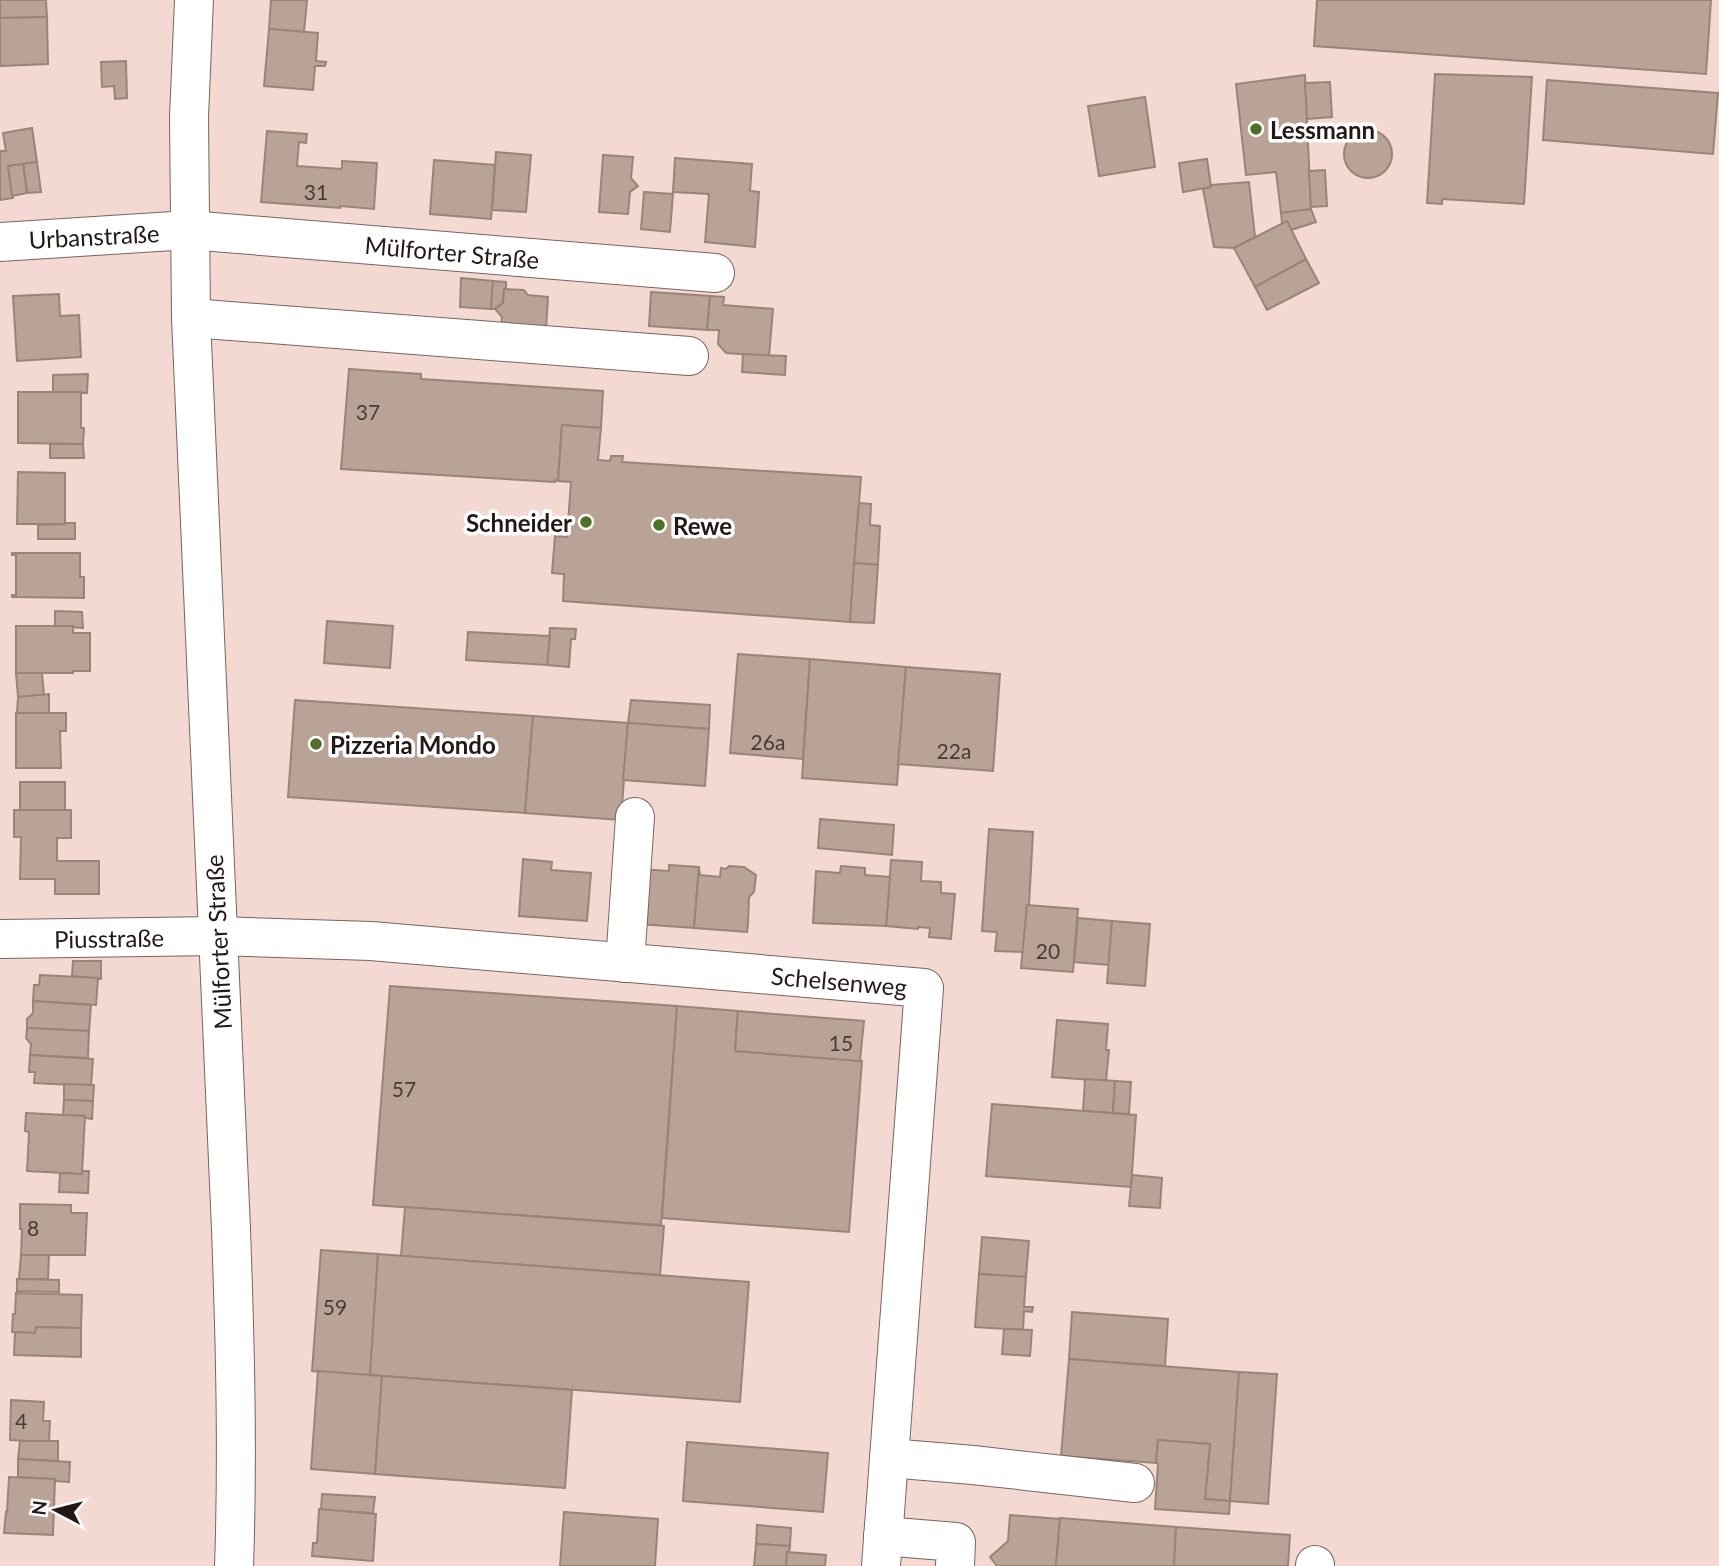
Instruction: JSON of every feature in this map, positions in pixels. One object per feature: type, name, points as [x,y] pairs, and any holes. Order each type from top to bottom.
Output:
[{"type":"street","name":"Mülforter Straße","points":[[194,0],[189,117],[191,318],[236,1373],[237,1494],[234,1566]]},
{"type":"street","name":"Mülforter Straße","points":[[189,230],[715,273]]},
{"type":"street","name":"Urbanstraße","points":[[0,242],[189,230]]},
{"type":"street","points":[[191,318],[689,356]]},
{"type":"street","points":[[625,962],[635,817]]},
{"type":"street","name":"Piusstraße","points":[[0,939],[218,936]]},
{"type":"street","name":"Schelsenweg","points":[[218,936],[370,941],[924,988],[882,1551]]},
{"type":"street","points":[[889,1458],[1135,1483]]},
{"type":"street","points":[[882,1551],[957,1542],[955,1566]]},
{"type":"building","points":[[0,0],[46,0],[47,17],[0,18]]},
{"type":"building","points":[[271,0],[307,0],[304,32],[269,29]]},
{"type":"building","points":[[1317,0],[1711,0],[1706,74],[1314,46]]},
{"type":"building","points":[[47,17],[48,64],[0,66],[0,18]]},
{"type":"building","points":[[269,29],[318,33],[316,61],[326,62],[325,66],[315,66],[313,90],[264,86]]},
{"type":"building","points":[[126,61],[127,98],[115,99],[114,86],[102,87],[101,62]]},
{"type":"building","points":[[1435,74],[1532,77],[1524,204],[1442,199],[1442,204],[1427,203]]},
{"type":"building","points":[[1305,75],[1311,209],[1281,213],[1276,172],[1246,175],[1236,84]]},
{"type":"building","points":[[1547,80],[1718,93],[1713,154],[1543,140]]},
{"type":"building","points":[[1330,82],[1332,117],[1307,119],[1305,83]]},
{"type":"building","points":[[1145,97],[1155,167],[1099,176],[1088,106]]},
{"type":"building","points":[[32,128],[37,162],[8,166],[13,198],[0,200],[0,151],[6,151],[3,133]]},
{"type":"building","points":[[1368,130],[1385,137],[1392,154],[1385,171],[1368,178],[1351,171],[1344,154],[1351,137]]},
{"type":"building","points":[[267,131],[307,134],[306,143],[299,142],[297,166],[342,169],[342,161],[377,163],[374,209],[261,202]]},
{"type":"building","points":[[496,152],[531,155],[526,212],[492,210]]},
{"type":"building","points":[[603,155],[633,157],[631,178],[638,186],[630,192],[628,214],[599,212]]},
{"type":"building","points":[[675,158],[752,164],[750,191],[759,192],[755,247],[705,242],[709,194],[673,192]]},
{"type":"building","points":[[1207,159],[1211,187],[1183,192],[1179,163]]},
{"type":"building","points":[[434,160],[495,165],[491,219],[430,214]]},
{"type":"building","points":[[37,162],[41,192],[27,193],[23,164]]},
{"type":"building","points":[[23,164],[27,193],[12,196],[8,166]]},
{"type":"building","points":[[1325,170],[1327,206],[1311,207],[1309,171]]},
{"type":"building","points":[[1249,182],[1255,237],[1234,248],[1214,247],[1203,189],[1211,185]]},
{"type":"building","points":[[644,192],[673,194],[670,232],[641,229]]},
{"type":"building","points":[[1311,209],[1316,222],[1291,230],[1287,221],[1282,223],[1281,213]]},
{"type":"building","points":[[1287,221],[1306,259],[1255,287],[1234,248]]},
{"type":"building","points":[[1306,259],[1319,283],[1267,310],[1255,287]]},
{"type":"building","points":[[461,278],[493,281],[491,309],[460,307]]},
{"type":"building","points":[[493,281],[506,282],[506,289],[503,303],[491,309]]},
{"type":"building","points":[[504,289],[524,290],[528,295],[548,297],[546,330],[501,326],[502,317],[495,309],[503,303]]},
{"type":"building","points":[[651,292],[710,296],[707,330],[649,326]]},
{"type":"building","points":[[59,294],[60,316],[79,315],[81,357],[17,361],[13,296]]},
{"type":"building","points":[[710,296],[724,297],[723,305],[773,309],[769,356],[726,353],[718,344],[719,330],[707,330]]},
{"type":"building","points":[[743,354],[786,356],[785,375],[742,372]]},
{"type":"building","points":[[349,369],[421,374],[421,379],[603,391],[601,428],[562,425],[558,481],[555,482],[341,469]]},
{"type":"building","points":[[88,374],[87,393],[53,392],[53,375]]},
{"type":"building","points":[[18,392],[81,392],[83,444],[18,443]]},
{"type":"building","points":[[562,425],[601,428],[598,460],[610,461],[611,456],[623,456],[622,462],[861,477],[850,622],[563,601],[564,574],[552,573],[555,536],[567,537],[571,482],[558,481]]},
{"type":"building","points":[[50,444],[83,444],[84,458],[50,458]]},
{"type":"building","points":[[18,472],[65,473],[65,524],[17,524]]},
{"type":"building","points":[[859,503],[871,504],[870,525],[880,526],[878,565],[854,563]]},
{"type":"building","points":[[75,523],[75,539],[38,539],[38,525]]},
{"type":"building","points":[[12,553],[80,553],[80,577],[84,577],[84,598],[12,597],[16,595],[16,555]]},
{"type":"building","points":[[854,563],[878,565],[874,623],[850,622]]},
{"type":"building","points":[[55,611],[82,612],[83,628],[55,626]]},
{"type":"building","points":[[327,621],[393,626],[390,668],[324,663]]},
{"type":"building","points":[[16,626],[73,626],[73,633],[90,633],[90,671],[16,673]]},
{"type":"building","points":[[550,628],[576,629],[575,639],[571,639],[569,667],[547,665]]},
{"type":"building","points":[[468,632],[550,636],[547,665],[466,660]]},
{"type":"building","points":[[738,654],[810,659],[803,759],[730,753]]},
{"type":"building","points":[[810,659],[906,667],[897,785],[802,778]]},
{"type":"building","points":[[906,667],[1000,674],[993,771],[898,764]]},
{"type":"building","points":[[16,673],[42,673],[44,695],[18,697]]},
{"type":"building","points":[[49,694],[49,713],[17,713],[18,697]]},
{"type":"building","points":[[295,700],[533,716],[525,813],[288,797]]},
{"type":"building","points":[[631,700],[710,705],[709,729],[628,723]]},
{"type":"building","points":[[16,713],[66,713],[66,731],[60,731],[61,768],[16,768]]},
{"type":"building","points":[[533,716],[628,723],[621,820],[525,813]]},
{"type":"building","points":[[628,723],[709,729],[705,786],[623,780]]},
{"type":"building","points":[[20,782],[65,782],[65,810],[20,810]]},
{"type":"building","points":[[14,810],[71,810],[71,838],[57,838],[57,861],[99,861],[99,894],[55,894],[55,879],[20,879],[21,837],[14,837]]},
{"type":"building","points":[[820,819],[894,825],[892,855],[818,848]]},
{"type":"building","points":[[989,829],[1033,832],[1024,952],[995,951],[997,932],[982,931]]},
{"type":"building","points":[[523,859],[552,862],[551,870],[591,873],[587,921],[519,916]]},
{"type":"building","points":[[891,860],[922,862],[921,881],[941,882],[941,893],[955,894],[951,939],[929,937],[930,928],[886,926]]},
{"type":"building","points":[[669,865],[699,867],[694,928],[638,924],[641,869],[669,871]]},
{"type":"building","points":[[729,866],[744,867],[756,875],[754,892],[749,897],[747,932],[694,928],[699,867],[700,875],[720,877],[721,868],[726,869]]},
{"type":"building","points":[[841,866],[865,868],[865,875],[890,877],[886,926],[813,923],[816,871],[840,873]]},
{"type":"building","points":[[1027,905],[1078,909],[1073,972],[1021,968]]},
{"type":"building","points":[[1078,918],[1112,921],[1109,965],[1074,962]]},
{"type":"building","points":[[1112,921],[1150,924],[1145,986],[1107,983]]},
{"type":"building","points":[[73,961],[101,961],[101,979],[72,976]]},
{"type":"building","points":[[40,975],[98,978],[96,1005],[33,1001],[34,985],[39,985]]},
{"type":"building","points":[[390,986],[677,1006],[661,1225],[373,1205]]},
{"type":"building","points":[[33,1001],[91,1005],[89,1031],[27,1028],[27,1019],[33,1013]]},
{"type":"building","points":[[677,1006],[738,1011],[735,1051],[862,1061],[849,1232],[662,1218]]},
{"type":"building","points":[[738,1011],[864,1021],[860,1061],[735,1051]]},
{"type":"building","points":[[1057,1020],[1108,1024],[1106,1081],[1052,1077]]},
{"type":"building","points":[[27,1028],[89,1031],[88,1058],[30,1055],[31,1044],[26,1038]]},
{"type":"building","points":[[30,1055],[93,1059],[91,1086],[34,1083],[35,1072],[29,1072]]},
{"type":"building","points":[[1085,1079],[1115,1081],[1113,1113],[1083,1111]]},
{"type":"building","points":[[1115,1081],[1131,1082],[1129,1114],[1113,1113]]},
{"type":"building","points":[[64,1084],[94,1085],[93,1101],[64,1100]]},
{"type":"building","points":[[64,1100],[93,1101],[92,1119],[63,1115]]},
{"type":"building","points":[[992,1104],[1136,1115],[1131,1187],[986,1176]]},
{"type":"building","points":[[26,1113],[85,1116],[82,1174],[27,1171],[29,1132],[25,1131]]},
{"type":"building","points":[[82,1171],[89,1171],[88,1193],[59,1192],[60,1173],[82,1174]]},
{"type":"building","points":[[1132,1175],[1162,1178],[1160,1208],[1129,1206]]},
{"type":"building","points":[[20,1204],[71,1205],[71,1213],[87,1213],[85,1255],[21,1255]]},
{"type":"building","points":[[405,1207],[664,1226],[660,1275],[401,1256]]},
{"type":"building","points":[[982,1237],[1029,1241],[1026,1277],[979,1274]]},
{"type":"building","points":[[321,1250],[378,1254],[370,1375],[312,1371]]},
{"type":"building","points":[[378,1254],[749,1282],[740,1402],[370,1375]]},
{"type":"building","points":[[21,1255],[49,1255],[48,1279],[19,1279]]},
{"type":"building","points":[[979,1274],[1026,1277],[1024,1307],[1033,1307],[1032,1312],[1024,1311],[1023,1330],[975,1327]]},
{"type":"building","points":[[17,1279],[59,1280],[59,1292],[17,1291]]},
{"type":"building","points":[[16,1293],[82,1295],[81,1328],[36,1327],[35,1333],[12,1332]]},
{"type":"building","points":[[1072,1312],[1168,1319],[1165,1366],[1069,1359]]},
{"type":"building","points":[[36,1327],[81,1328],[81,1357],[14,1355],[15,1332],[35,1333]]},
{"type":"building","points":[[1004,1329],[1032,1330],[1030,1356],[1002,1354]]},
{"type":"building","points":[[1069,1359],[1239,1372],[1230,1501],[1205,1499],[1210,1444],[1158,1440],[1156,1463],[1061,1456]]},
{"type":"building","points":[[318,1371],[382,1376],[375,1474],[311,1469]]},
{"type":"building","points":[[1239,1372],[1277,1374],[1268,1504],[1230,1501]]},
{"type":"building","points":[[382,1376],[572,1390],[565,1488],[375,1474]]},
{"type":"building","points":[[11,1400],[44,1402],[43,1421],[50,1421],[49,1442],[10,1440]]},
{"type":"building","points":[[1158,1440],[1210,1444],[1205,1499],[1230,1501],[1229,1514],[1155,1509]]},
{"type":"building","points":[[20,1441],[58,1441],[58,1461],[18,1459]]},
{"type":"building","points":[[687,1442],[828,1453],[823,1512],[683,1501]]},
{"type":"building","points":[[18,1459],[70,1462],[69,1482],[18,1477]]},
{"type":"building","points":[[9,1477],[55,1479],[53,1535],[4,1533]]},
{"type":"building","points":[[322,1494],[375,1497],[373,1513],[321,1510]]},
{"type":"building","points":[[319,1509],[376,1514],[373,1561],[312,1556],[313,1543],[317,1543]]},
{"type":"building","points":[[564,1512],[658,1519],[655,1566],[560,1566]]},
{"type":"building","points":[[1010,1515],[1060,1519],[1056,1566],[997,1566],[990,1557],[1008,1541]]},
{"type":"building","points":[[1060,1518],[1176,1527],[1174,1566],[1056,1566]]},
{"type":"building","points":[[757,1525],[791,1528],[790,1546],[756,1544]]},
{"type":"building","points":[[1176,1527],[1290,1535],[1288,1566],[1174,1566]]},
{"type":"building","points":[[756,1544],[790,1546],[786,1566],[754,1566]]},
{"type":"building","points":[[787,1552],[826,1555],[825,1566],[786,1566]]},
{"type":"place","name":"Lessmann","points":[[1256,129]]},
{"type":"place","name":"Schneider","points":[[586,522]]},
{"type":"place","name":"Rewe","points":[[659,525]]},
{"type":"place","name":"Pizzeria Mondo","points":[[316,744]]}]
